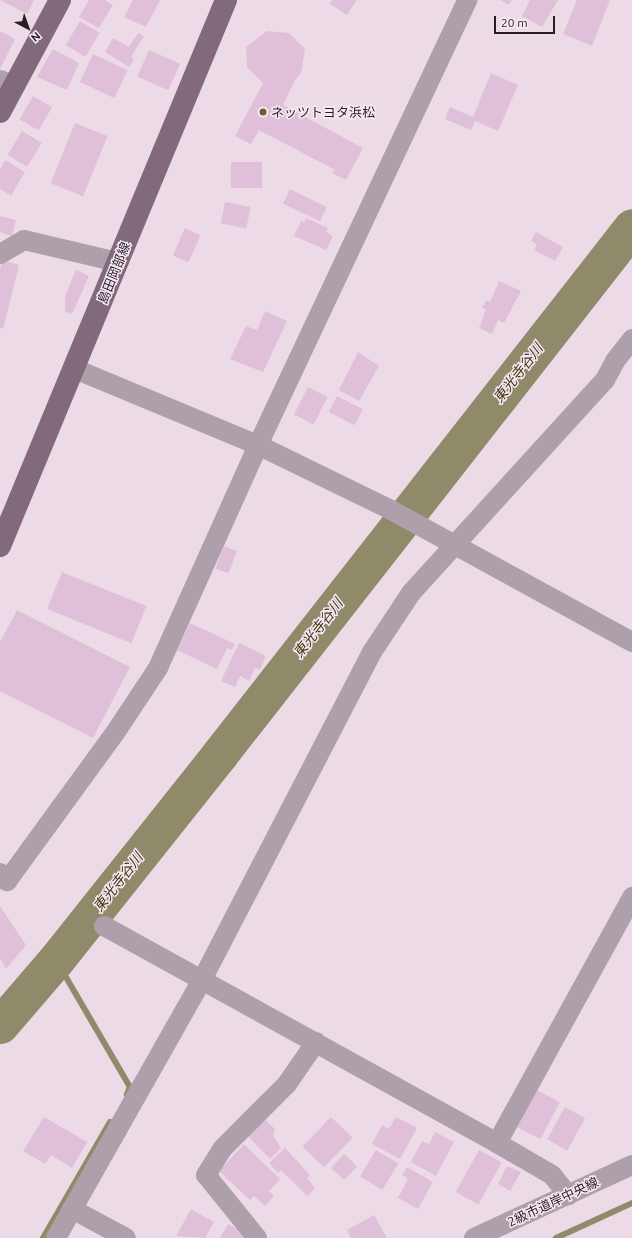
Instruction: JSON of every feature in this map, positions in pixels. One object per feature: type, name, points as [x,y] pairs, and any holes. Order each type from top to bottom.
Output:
[{"type":"main road","points":[[0,112],[7,82],[60,0]]},
{"type":"main road","name":"島田岡部線","points":[[0,546],[75,369],[226,0]]},
{"type":"street","points":[[0,873],[7,881],[115,733],[158,668],[258,445],[467,0]]},
{"type":"street","points":[[0,254],[24,240],[118,262]]},
{"type":"street","points":[[56,1238],[202,980],[372,652],[411,593],[605,380],[615,361],[632,339]]},
{"type":"street","points":[[75,369],[258,445],[391,510],[456,543],[632,642]]},
{"type":"street","points":[[497,1142],[632,897]]},
{"type":"street","points":[[104,926],[497,1142],[552,1175],[568,1195]]},
{"type":"street","points":[[258,1238],[206,1174],[222,1149],[287,1084],[316,1042]]},
{"type":"street","name":"2級市道岸中央線","points":[[474,1238],[632,1165]]},
{"type":"street","points":[[72,1209],[126,1238]]},
{"type":"building","points":[[0,0],[34,0],[27,14]]},
{"type":"building","points":[[89,0],[105,0],[113,5],[99,28],[79,17]]},
{"type":"building","points":[[133,0],[160,0],[146,27],[124,17]]},
{"type":"building","points":[[332,0],[357,0],[347,15],[330,4]]},
{"type":"building","points":[[500,0],[512,0],[509,5]]},
{"type":"building","points":[[530,0],[558,0],[542,27],[522,16]]},
{"type":"building","points":[[577,0],[610,0],[592,46],[563,34]]},
{"type":"building","points":[[80,21],[100,33],[85,57],[66,45]]},
{"type":"building","points":[[0,31],[15,39],[0,69]]},
{"type":"building","points":[[267,31],[289,33],[305,49],[301,73],[295,80],[283,105],[363,148],[346,180],[332,173],[335,170],[259,130],[251,144],[235,136],[263,83],[247,67],[246,47]]},
{"type":"building","points":[[138,33],[144,36],[131,57],[134,59],[129,67],[105,52],[113,38],[129,47]]},
{"type":"building","points":[[53,49],[79,63],[67,90],[37,77]]},
{"type":"building","points":[[149,50],[180,64],[168,90],[137,76]]},
{"type":"building","points":[[93,54],[127,70],[114,98],[80,82]]},
{"type":"building","points":[[491,73],[518,85],[498,131],[475,121],[471,130],[445,119],[450,107],[473,117]]},
{"type":"building","points":[[33,96],[52,107],[39,130],[20,119]]},
{"type":"building","points":[[75,123],[107,136],[83,196],[51,183]]},
{"type":"building","points":[[22,131],[42,143],[27,167],[8,155]]},
{"type":"building","points":[[5,160],[25,172],[11,196],[0,189],[0,169]]},
{"type":"building","points":[[231,162],[262,162],[262,188],[231,188]]},
{"type":"building","points":[[290,189],[327,207],[320,221],[283,203]]},
{"type":"building","points":[[225,202],[251,207],[246,229],[221,224]]},
{"type":"building","points":[[0,216],[16,220],[12,236],[0,232]]},
{"type":"building","points":[[306,218],[328,228],[326,232],[333,236],[326,250],[294,236],[301,221],[304,223]]},
{"type":"building","points":[[185,228],[201,235],[188,262],[173,255]]},
{"type":"building","points":[[536,232],[563,247],[555,261],[534,250],[537,244],[531,241]]},
{"type":"building","points":[[3,260],[19,265],[3,329],[0,328],[0,269]]},
{"type":"building","points":[[76,270],[89,276],[72,314],[65,312],[65,296]]},
{"type":"building","points":[[499,281],[521,291],[504,323],[498,320],[492,334],[479,328],[486,309],[482,308],[486,300],[490,302]]},
{"type":"building","points":[[265,311],[287,321],[263,372],[230,359],[246,326],[257,330]]},
{"type":"building","points":[[358,352],[379,366],[359,401],[339,390]]},
{"type":"building","points":[[308,387],[328,397],[314,425],[294,415]]},
{"type":"building","points":[[337,396],[363,409],[355,425],[329,412]]},
{"type":"building","points":[[224,546],[237,551],[228,573],[215,568]]},
{"type":"building","points":[[62,572],[146,606],[131,643],[47,609]]},
{"type":"building","points":[[17,610],[130,667],[93,738],[0,691],[0,642]]},
{"type":"building","points":[[190,623],[235,644],[232,650],[227,648],[217,669],[177,650]]},
{"type":"building","points":[[239,643],[266,656],[260,670],[255,668],[249,681],[240,676],[235,687],[221,681]]},
{"type":"building","points":[[0,906],[26,945],[6,969],[0,958]]},
{"type":"building","points":[[537,1090],[560,1102],[540,1139],[517,1127]]},
{"type":"building","points":[[565,1107],[585,1118],[567,1151],[547,1139]]},
{"type":"building","points":[[44,1117],[87,1142],[72,1168],[51,1155],[45,1164],[23,1151]]},
{"type":"building","points":[[331,1117],[353,1138],[324,1167],[303,1146]]},
{"type":"building","points":[[396,1117],[417,1128],[400,1159],[372,1144],[382,1125],[389,1129]]},
{"type":"building","points":[[263,1118],[275,1129],[273,1136],[281,1148],[270,1159],[247,1135]]},
{"type":"building","points":[[435,1132],[454,1142],[436,1176],[411,1162],[422,1141],[429,1144]]},
{"type":"building","points":[[244,1144],[280,1179],[269,1191],[274,1196],[265,1206],[254,1196],[250,1200],[219,1171]]},
{"type":"building","points":[[285,1148],[310,1175],[307,1178],[315,1188],[307,1196],[281,1170],[278,1173],[269,1163]]},
{"type":"building","points":[[376,1150],[398,1163],[382,1190],[360,1177]]},
{"type":"building","points":[[479,1150],[502,1163],[478,1205],[456,1192]]},
{"type":"building","points":[[344,1154],[357,1166],[344,1180],[331,1168]]},
{"type":"building","points":[[507,1166],[521,1172],[510,1191],[498,1184]]},
{"type":"building","points":[[407,1167],[433,1182],[418,1209],[398,1198],[408,1179],[402,1175]]},
{"type":"building","points":[[191,1209],[214,1222],[205,1238],[176,1236]]},
{"type":"building","points":[[374,1215],[387,1238],[351,1238],[347,1230]]},
{"type":"building","points":[[228,1224],[253,1238],[220,1238]]},
{"type":"waterway","name":"東光寺谷川","points":[[0,1025],[56,960],[219,755],[632,227]]},
{"type":"waterway","points":[[56,960],[130,1087],[127,1094]]},
{"type":"waterway","points":[[43,1238],[110,1122]]},
{"type":"waterway","points":[[556,1238],[632,1203]]},
{"type":"place","name":"ネッツトヨタ浜松","points":[[263,112]]}]
